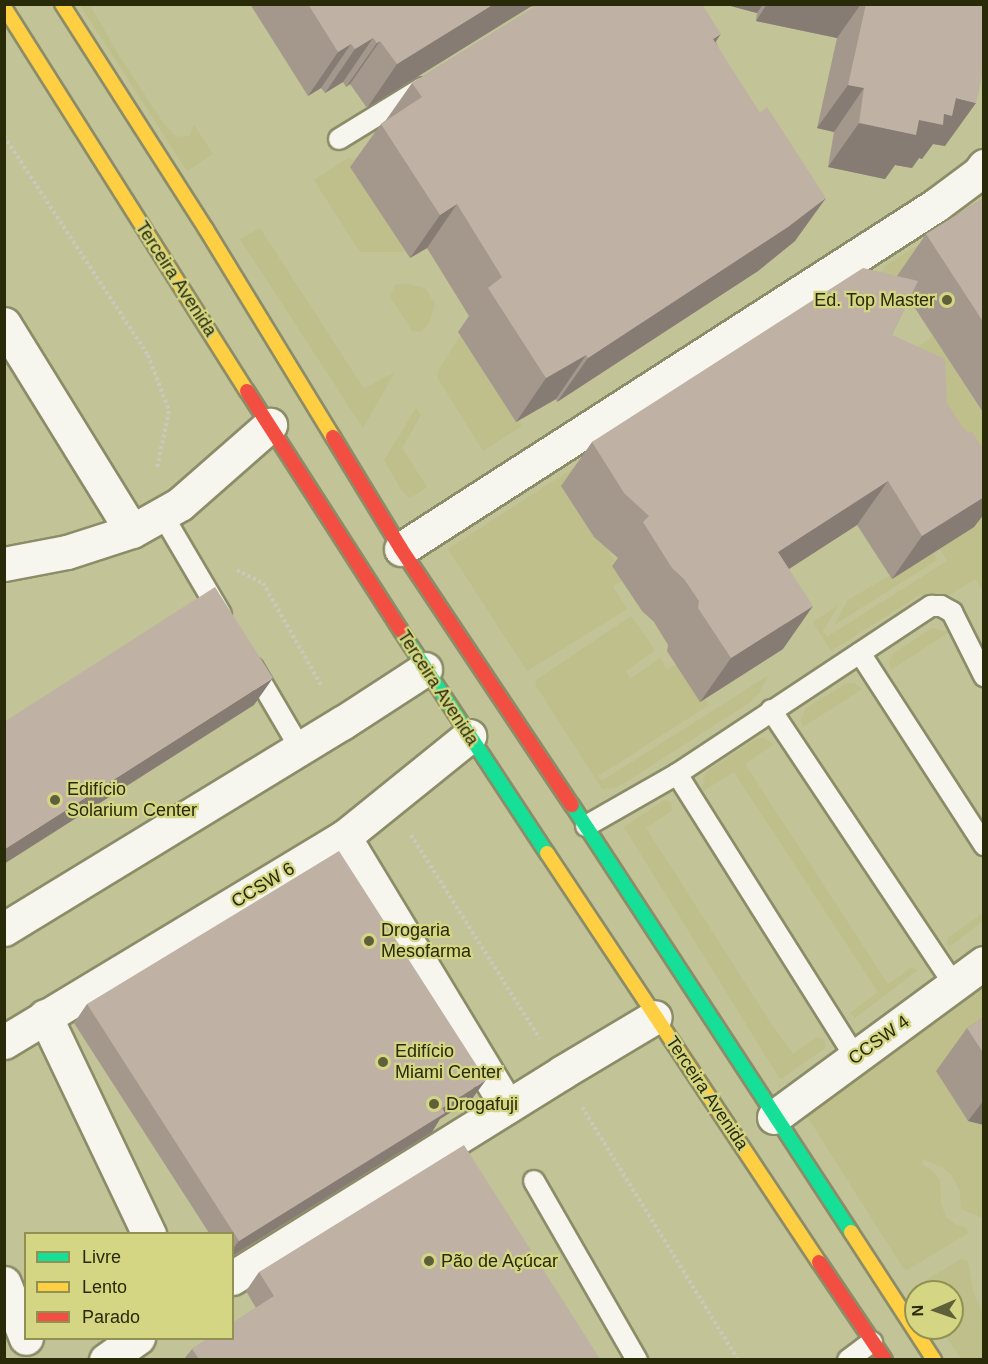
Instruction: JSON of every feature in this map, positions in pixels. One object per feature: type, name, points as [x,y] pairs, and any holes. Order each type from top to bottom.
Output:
[{"type":"street","points":[[62,4],[206,229],[402,549],[934,1359]]},
{"type":"street","name":"Terceira Avenida","points":[[4,7],[425,669],[885,1359]]},
{"type":"street","points":[[402,549],[936,205],[979,173],[984,166]]},
{"type":"street","points":[[4,324],[132,531]]},
{"type":"street","points":[[4,564],[67,552],[132,531],[180,504],[270,425]]},
{"type":"street","points":[[4,929],[425,669]]},
{"type":"street","name":"CCSW 6","points":[[4,1042],[344,837],[469,736]]},
{"type":"street","points":[[344,837],[507,1106]]},
{"type":"street","name":"CCSW 4","points":[[774,1117],[984,963]]},
{"type":"street","points":[[45,1016],[149,1232]]},
{"type":"street","points":[[234,1277],[507,1106],[655,1017]]},
{"type":"street","points":[[4,1283],[24,1333]]},
{"type":"street","points":[[27,1340],[34,1359]]},
{"type":"street","points":[[106,1359],[135,1340]]},
{"type":"lane","points":[[339,139],[437,78]]},
{"type":"lane","points":[[162,514],[228,626]]},
{"type":"lane","points":[[586,826],[677,774],[931,606],[941,606],[952,612],[984,676]]},
{"type":"lane","points":[[860,653],[984,845]]},
{"type":"lane","points":[[246,657],[300,748]]},
{"type":"lane","points":[[771,710],[954,984]]},
{"type":"lane","points":[[677,774],[855,1057]]},
{"type":"lane","points":[[534,1181],[637,1359]]},
{"type":"lane","points":[[848,1359],[872,1342]]},
{"type":"green space","points":[[80,5],[90,5],[118,54],[164,124],[174,135],[181,137],[189,136],[194,125],[213,154],[187,171]]},
{"type":"green space","points":[[350,157],[353,160],[357,158],[351,167],[405,252],[360,252],[314,180]]},
{"type":"green space","points":[[949,225],[896,278],[915,307],[909,309],[902,307],[878,274],[885,269],[884,267]]},
{"type":"green space","points":[[260,228],[364,389],[395,372],[363,428],[240,239]]},
{"type":"green space","points":[[407,284],[425,288],[435,304],[429,323],[421,332],[412,331],[390,296],[395,285]]},
{"type":"green space","points":[[460,336],[515,421],[518,420],[522,426],[483,451],[437,377],[438,371]]},
{"type":"green space","points":[[933,336],[983,414],[983,591],[975,579],[930,607],[921,594],[831,651],[813,622],[838,606],[823,631],[827,637],[947,561],[941,550],[934,554],[937,560],[834,625],[848,600],[972,528],[883,346],[913,351]]},
{"type":"green space","points":[[676,402],[565,483],[564,489],[594,537],[601,539],[615,561],[612,565],[622,581],[613,586],[627,609],[527,671],[448,549]]},
{"type":"green space","points":[[416,408],[421,415],[402,448],[427,487],[410,498],[402,491],[384,460]]},
{"type":"green space","points":[[631,616],[655,650],[626,671],[630,679],[660,658],[667,670],[676,664],[698,698],[705,699],[709,705],[598,776],[602,781],[769,675],[759,693],[749,703],[618,787],[602,789],[535,684],[536,680]]},
{"type":"green space","points":[[932,628],[949,632],[891,670],[889,662],[893,654]]},
{"type":"green space","points":[[847,683],[854,683],[862,689],[803,727],[801,720],[805,709]]},
{"type":"green space","points":[[764,738],[774,744],[745,764],[888,984],[911,968],[918,970],[855,1018],[850,1013],[878,992],[734,772],[703,791],[702,788],[706,772],[756,739]]},
{"type":"green space","points":[[665,800],[671,802],[672,810],[646,828],[772,1025],[793,1054],[817,1037],[825,1040],[825,1048],[780,1079],[624,827]]},
{"type":"green space","points":[[983,913],[983,921],[949,947],[948,938]]},
{"type":"green space","points":[[983,978],[983,1218],[961,1209],[960,1191],[951,1174],[942,1167],[923,1159],[922,1165],[931,1170],[940,1180],[941,1203],[946,1217],[956,1225],[966,1228],[968,1233],[907,1270],[903,1268],[807,1116]]},
{"type":"green space","points":[[961,1259],[968,1261],[973,1290],[983,1314],[983,1359],[961,1359],[948,1340],[964,1340],[964,1280],[926,1280]]},
{"type":"building","points":[[308,4],[494,4],[397,64],[380,41],[377,43],[373,38],[355,49],[351,44],[338,52]]},
{"type":"building","points":[[539,4],[702,4],[721,34],[713,39],[760,113],[767,107],[826,198],[788,227],[588,358],[586,355],[546,378],[488,288],[502,277],[457,204],[440,215],[381,124],[422,97],[412,83]]},
{"type":"building","points":[[866,4],[984,4],[984,67],[976,103],[956,98],[952,116],[944,114],[943,125],[919,120],[916,135],[859,123],[864,88],[848,85]]},
{"type":"building","points":[[984,198],[984,323],[926,234]]},
{"type":"building","points":[[863,268],[918,281],[892,335],[945,359],[947,403],[965,431],[972,432],[984,450],[984,497],[922,536],[888,481],[778,552],[813,606],[731,658],[698,608],[699,601],[684,579],[672,568],[643,522],[649,516],[624,493],[592,442]]},
{"type":"building","name":"Edifício Solarium Center","points":[[215,587],[273,678],[5,849],[4,722]]},
{"type":"building","name":"Edifício Miami Center","points":[[339,851],[486,1080],[442,1108],[445,1113],[239,1241],[87,1004]]},
{"type":"building","points":[[984,1017],[984,1054],[967,1028]]},
{"type":"building","name":"Pão de Açúcar","points":[[464,1145],[600,1359],[199,1359],[192,1349],[205,1340],[234,1340],[234,1322],[274,1296],[259,1272]]},
{"type":"traffic: fast","points":[[401,631],[547,853]]},
{"type":"traffic: fast","points":[[572,805],[851,1232]]},
{"type":"traffic: slow","points":[[62,4],[206,229],[333,437]]},
{"type":"traffic: slow","points":[[4,7],[247,391]]},
{"type":"traffic: slow","points":[[547,853],[819,1262]]},
{"type":"traffic: slow","points":[[851,1232],[934,1360]]},
{"type":"traffic: jam","points":[[247,391],[401,631]]},
{"type":"traffic: jam","points":[[333,437],[401,549],[572,805]]},
{"type":"traffic: jam","points":[[819,1262],[885,1360]]},
{"type":"place","name":"Ed. Top Master","points":[[947,300]]},
{"type":"place","name":"Edifício Solarium Center","points":[[55,800]]},
{"type":"place","name":"Drogaria Mesofarma","points":[[369,941]]},
{"type":"place","name":"Edifício Miami Center","points":[[383,1062]]},
{"type":"place","name":"Drogafuji","points":[[434,1104]]},
{"type":"place","name":"Pão de Açúcar","points":[[429,1261]]}]
